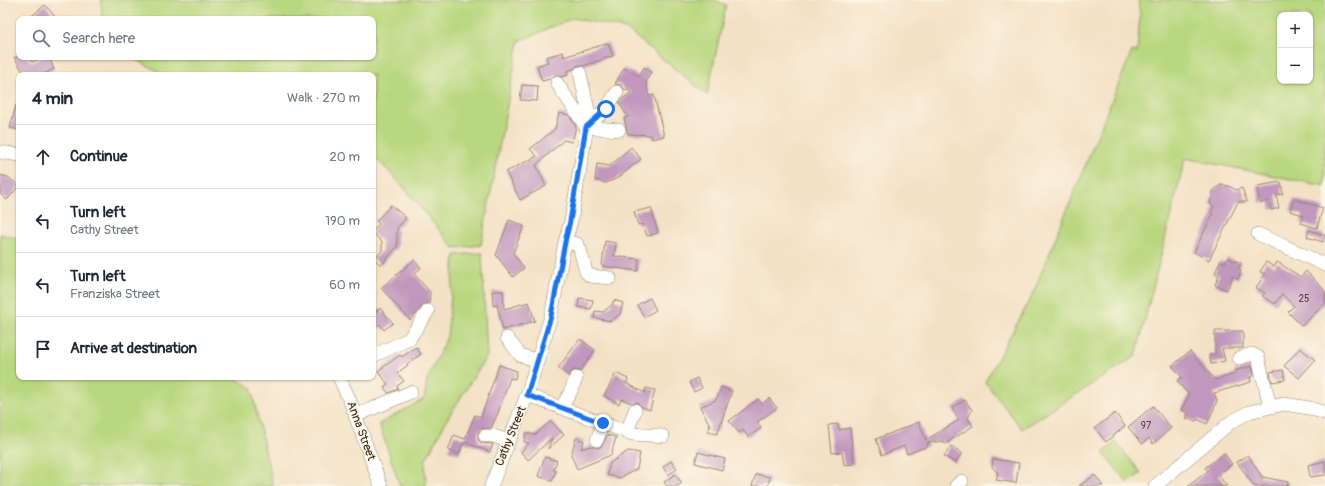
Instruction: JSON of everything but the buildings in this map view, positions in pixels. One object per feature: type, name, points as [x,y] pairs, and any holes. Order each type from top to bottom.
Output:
[{"type":"street","name":"Cathy Street","points":[[491,486],[527,395],[551,316],[570,221],[588,115],[580,73]]},
{"type":"street","points":[[557,83],[586,127]]},
{"type":"street","points":[[586,127],[606,109],[617,92]]},
{"type":"street","points":[[586,127],[620,130]]},
{"type":"street","points":[[0,152],[16,155]]},
{"type":"street","points":[[1258,234],[1325,265]]},
{"type":"street","points":[[565,242],[577,244],[580,249],[586,272],[590,276],[610,278]]},
{"type":"street","points":[[376,355],[409,339],[428,311]]},
{"type":"street","points":[[507,338],[520,355],[538,361]]},
{"type":"street","points":[[1239,358],[1252,354],[1258,357],[1270,406]]},
{"type":"street","points":[[562,408],[576,378]]},
{"type":"street","name":"Anna Street","points":[[340,380],[381,486]]},
{"type":"street","points":[[355,416],[411,392]]},
{"type":"street","points":[[527,395],[632,434],[663,436]]},
{"type":"street","points":[[1155,486],[1231,422],[1249,412],[1284,404],[1309,408],[1325,413]]},
{"type":"street","points":[[627,432],[635,410]]},
{"type":"street","points":[[597,440],[603,423]]},
{"type":"street","points":[[485,436],[493,436],[509,441]]},
{"type":"green space","points":[[101,0],[715,0],[726,5],[707,95],[626,29],[573,18],[519,41],[481,245],[454,248],[400,183],[376,158],[376,72],[159,72],[137,60],[376,60],[376,16],[102,16]]},
{"type":"green space","points":[[1138,0],[1325,0],[1325,186],[1185,158],[1136,356],[1022,429],[985,382],[1031,298],[1132,51],[1137,52],[1140,15]]},
{"type":"green space","points":[[0,234],[16,238],[16,380],[238,380],[251,387],[273,486],[0,486]]},
{"type":"green space","points":[[482,253],[487,356],[449,416],[425,461],[426,486],[400,486],[379,424],[424,399],[427,380],[447,337],[455,255]]},
{"type":"green space","points":[[1116,442],[1141,473],[1128,483],[1103,453]]},
{"type":"route","points":[[603,423],[527,395],[551,316],[570,221],[586,127],[606,109]]}]
